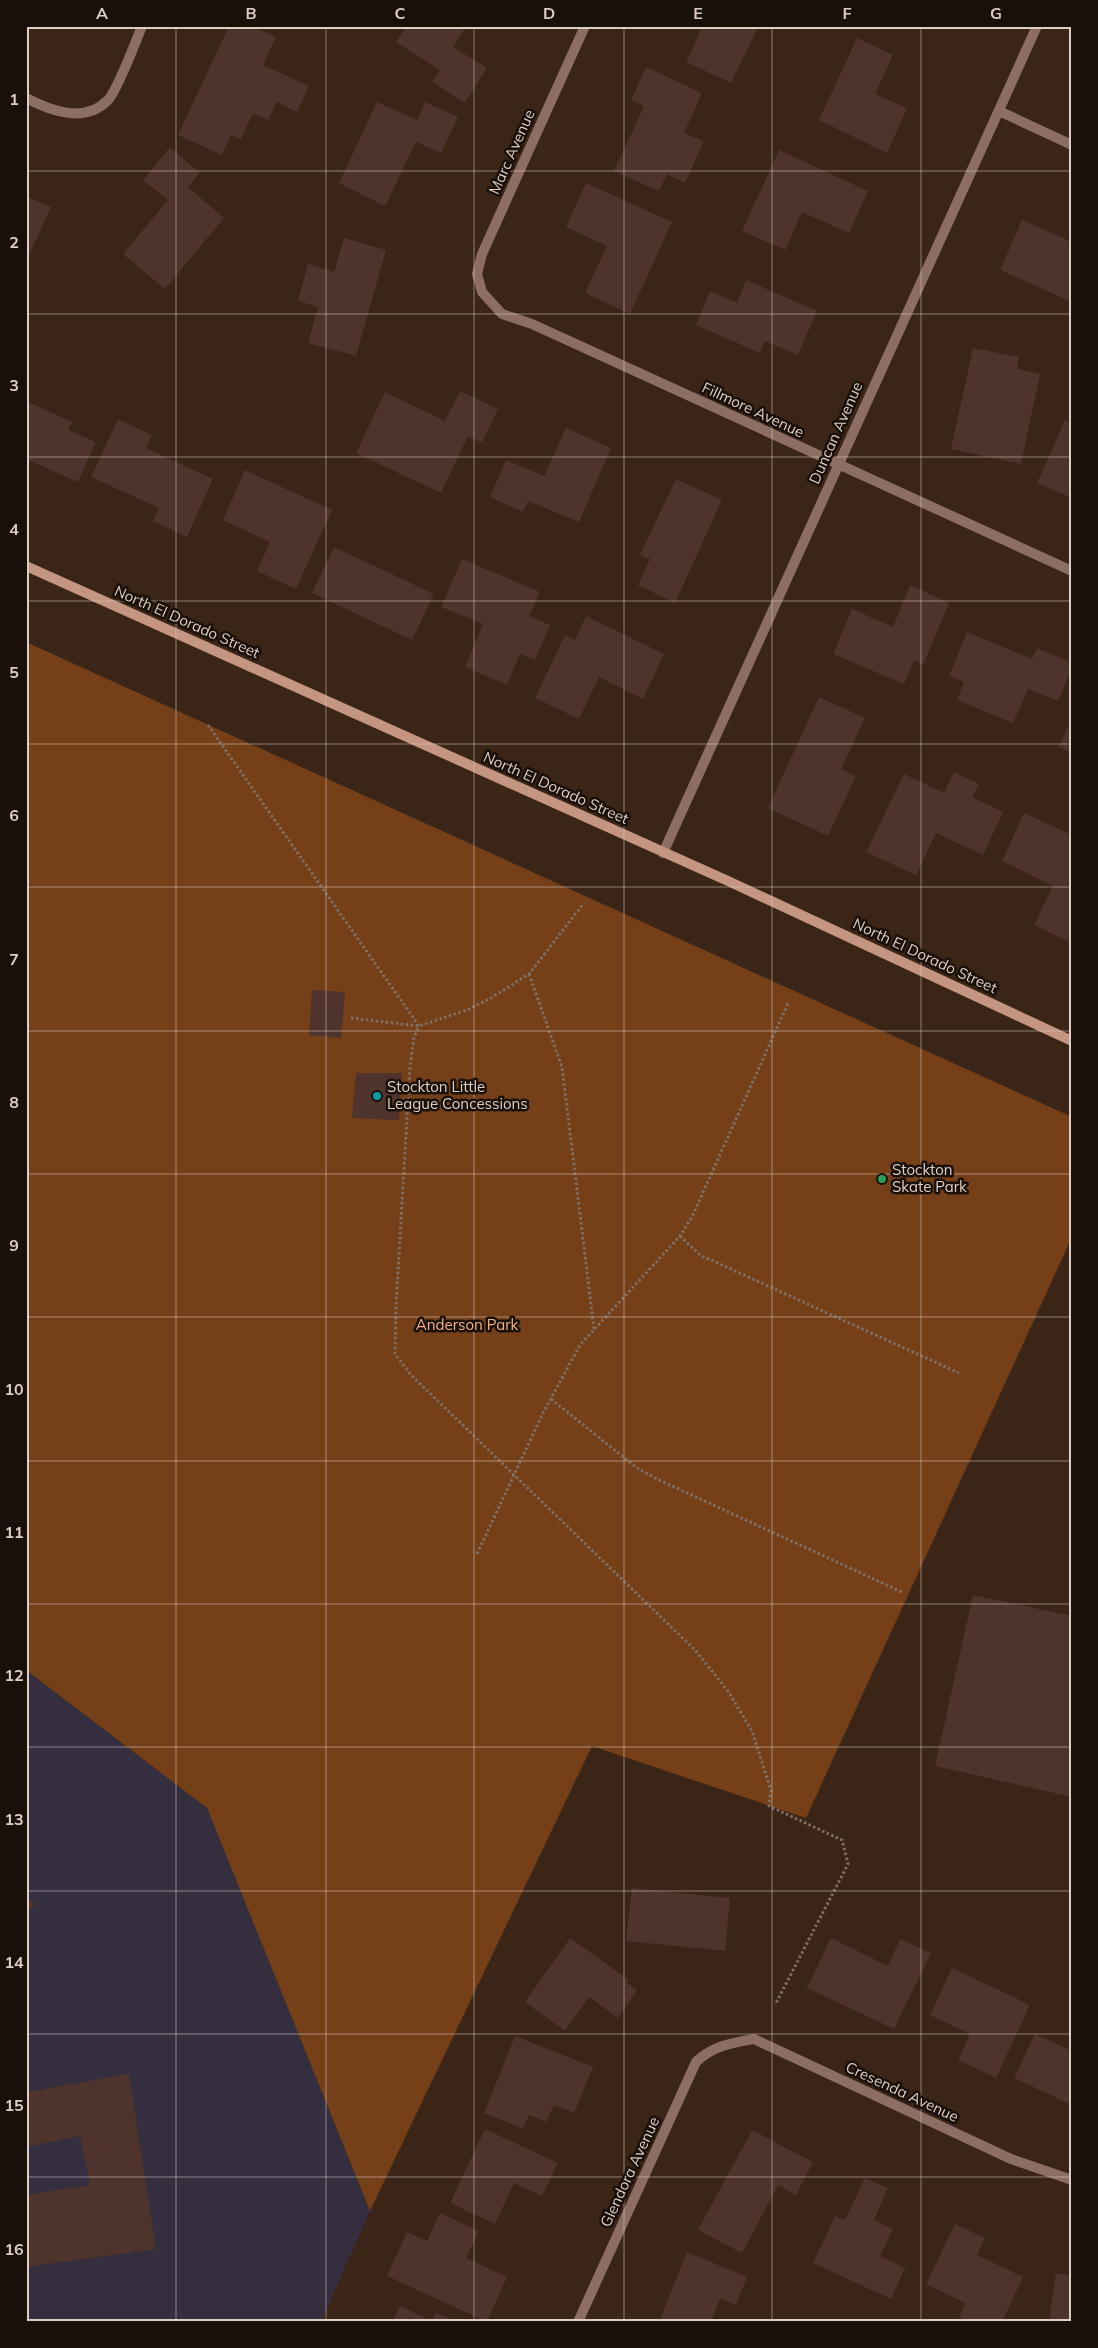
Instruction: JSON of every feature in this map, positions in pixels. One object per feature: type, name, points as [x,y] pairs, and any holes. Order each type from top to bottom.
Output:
[{"type":"main road","name":"North El Dorado Street","points":[[26,566],[663,853],[1072,1041]]},
{"type":"street","points":[[26,98],[48,109],[66,113],[84,113],[97,108],[110,99],[142,26]]},
{"type":"street","name":"Marc Avenue","points":[[482,292],[477,274],[482,254],[585,26]]},
{"type":"street","name":"Duncan Avenue","points":[[663,853],[1037,26]]},
{"type":"street","points":[[999,111],[1072,145]]},
{"type":"street","name":"Fillmore Avenue","points":[[482,292],[502,314],[532,324],[838,466],[1072,571]]},
{"type":"street","name":"Cresenda Avenue","points":[[720,2046],[754,2039],[1011,2159],[1072,2180]]},
{"type":"street","name":"Glendora Avenue","points":[[578,2322],[696,2062],[705,2054],[720,2046]]},
{"type":"path","points":[[208,725],[419,1026]]},
{"type":"path","points":[[351,1018],[419,1026],[467,1010],[491,998],[529,974],[584,903]]},
{"type":"path","points":[[529,974],[562,1067],[594,1330]]},
{"type":"path","points":[[477,1554],[551,1399],[580,1345],[680,1236],[692,1217],[789,1001]]},
{"type":"path","points":[[419,1026],[414,1038],[410,1067],[396,1306],[395,1354],[411,1374],[695,1650],[728,1691],[752,1731],[772,1790],[769,1806],[842,1840],[848,1864],[775,2005]]},
{"type":"path","points":[[680,1236],[700,1255],[959,1373]]},
{"type":"path","points":[[551,1399],[637,1468],[657,1479],[902,1592]]},
{"type":"shaded area","points":[[26,1670],[207,1808],[370,2211],[321,2322],[26,2322]]},
{"type":"green space","name":"Anderson Park","points":[[26,642],[1072,1117],[1072,1237],[806,1818],[592,1746],[370,2211],[207,1808],[26,1670]]},
{"type":"building","points":[[229,26],[252,26],[276,37],[263,65],[309,86],[297,112],[277,102],[268,120],[253,113],[241,139],[231,135],[222,155],[178,135]]},
{"type":"building","points":[[407,26],[466,26],[453,47],[487,68],[465,103],[432,82],[440,70],[396,42]]},
{"type":"building","points":[[703,26],[759,26],[731,83],[686,62]]},
{"type":"building","points":[[857,38],[893,55],[875,94],[907,108],[887,153],[819,120]]},
{"type":"building","points":[[646,67],[702,93],[684,133],[704,141],[685,183],[667,174],[659,191],[614,171],[644,106],[631,100]]},
{"type":"building","points":[[377,102],[417,120],[425,102],[458,117],[441,153],[416,142],[385,206],[339,183]]},
{"type":"building","points":[[170,147],[200,173],[188,187],[224,218],[165,289],[123,254],[168,200],[143,180]]},
{"type":"building","points":[[779,150],[868,191],[849,233],[802,212],[785,250],[742,231]]},
{"type":"building","points":[[586,183],[672,222],[630,314],[585,293],[607,246],[566,227]]},
{"type":"building","points":[[26,196],[51,207],[26,262]]},
{"type":"building","points":[[1022,220],[1072,242],[1072,302],[1000,270]]},
{"type":"building","points":[[344,238],[386,250],[356,356],[308,343],[318,307],[298,301],[308,264],[334,272]]},
{"type":"building","points":[[746,280],[817,311],[798,355],[765,341],[760,353],[696,325],[710,291],[737,303]]},
{"type":"building","points":[[973,348],[1019,357],[1017,369],[1040,374],[1021,464],[951,449]]},
{"type":"building","points":[[460,391],[498,409],[482,443],[468,436],[441,493],[356,453],[385,392],[445,421]]},
{"type":"building","points":[[26,401],[72,422],[68,430],[96,442],[78,482],[26,459]]},
{"type":"building","points":[[118,419],[152,435],[146,448],[213,479],[187,537],[153,521],[159,508],[91,477]]},
{"type":"building","points":[[1065,420],[1072,423],[1072,498],[1037,483]]},
{"type":"building","points":[[566,428],[611,448],[579,522],[528,501],[523,512],[490,497],[506,460],[544,476]]},
{"type":"building","points":[[245,470],[332,510],[296,589],[257,571],[270,542],[223,520]]},
{"type":"building","points":[[676,479],[722,500],[675,603],[638,585],[650,559],[640,555]]},
{"type":"building","points":[[334,547],[434,594],[412,640],[312,593]]},
{"type":"building","points":[[462,559],[540,592],[529,616],[550,625],[535,660],[520,654],[507,685],[465,667],[483,624],[441,607]]},
{"type":"building","points":[[910,585],[949,603],[923,665],[914,660],[904,684],[833,654],[852,609],[893,627]]},
{"type":"building","points":[[586,616],[664,654],[643,699],[599,677],[579,719],[535,698],[565,635],[575,640]]},
{"type":"building","points":[[967,632],[1032,659],[1037,648],[1072,663],[1072,668],[1058,701],[1028,689],[1013,723],[957,700],[964,682],[949,676]]},
{"type":"building","points":[[819,697],[865,718],[841,769],[856,776],[828,836],[768,808]]},
{"type":"building","points":[[1072,719],[1072,753],[1058,747]]},
{"type":"building","points":[[954,772],[979,784],[972,797],[1003,812],[983,855],[936,833],[916,875],[866,852],[904,774],[944,793]]},
{"type":"building","points":[[1024,813],[1072,835],[1072,943],[1034,925],[1053,886],[1002,861]]},
{"type":"building","points":[[312,990],[345,992],[341,1038],[309,1035]]},
{"type":"building","name":"Stockton Little League Concessions","points":[[356,1073],[402,1073],[399,1120],[352,1118]]},
{"type":"building","points":[[973,1595],[1072,1616],[1072,1797],[935,1766]]},
{"type":"building","points":[[632,1888],[730,1898],[725,1951],[626,1941]]},
{"type":"building","points":[[26,1895],[35,1904],[26,1914]]},
{"type":"building","points":[[570,1938],[629,1980],[627,1983],[637,1990],[618,2018],[589,1997],[565,2031],[525,2002]]},
{"type":"building","points":[[831,1938],[888,1966],[900,1939],[931,1953],[894,2029],[807,1988]]},
{"type":"building","points":[[952,1968],[1030,2005],[996,2078],[958,2060],[970,2034],[930,2015]]},
{"type":"building","points":[[1035,2034],[1072,2051],[1072,2105],[1014,2078]]},
{"type":"building","points":[[515,2036],[593,2067],[574,2113],[554,2105],[546,2122],[529,2115],[523,2129],[484,2113]]},
{"type":"building","points":[[129,2074],[156,2249],[26,2267],[26,2195],[90,2185],[80,2136],[26,2147],[26,2092]]},
{"type":"building","points":[[485,2129],[558,2163],[542,2196],[514,2183],[495,2224],[450,2203]]},
{"type":"building","points":[[752,2130],[813,2162],[796,2195],[778,2185],[742,2253],[698,2230]]},
{"type":"building","points":[[865,2178],[888,2188],[874,2220],[893,2229],[880,2256],[905,2268],[891,2299],[813,2263],[835,2216],[845,2220]]},
{"type":"building","points":[[440,2213],[479,2231],[466,2258],[507,2277],[487,2322],[387,2276],[407,2232],[427,2241]]},
{"type":"building","points":[[955,2224],[985,2238],[977,2255],[1023,2277],[1002,2322],[967,2322],[959,2318],[965,2303],[926,2284]]},
{"type":"building","points":[[687,2252],[747,2277],[736,2305],[720,2298],[711,2322],[659,2322]]},
{"type":"building","points":[[1056,2273],[1072,2276],[1072,2322],[1049,2322]]},
{"type":"building","points":[[400,2306],[432,2321],[436,2313],[456,2322],[392,2322]]},
{"type":"place","name":"Stockton Little League Concessions","points":[[377,1096]]},
{"type":"place","name":"Stockton Skate Park","points":[[882,1179]]}]
